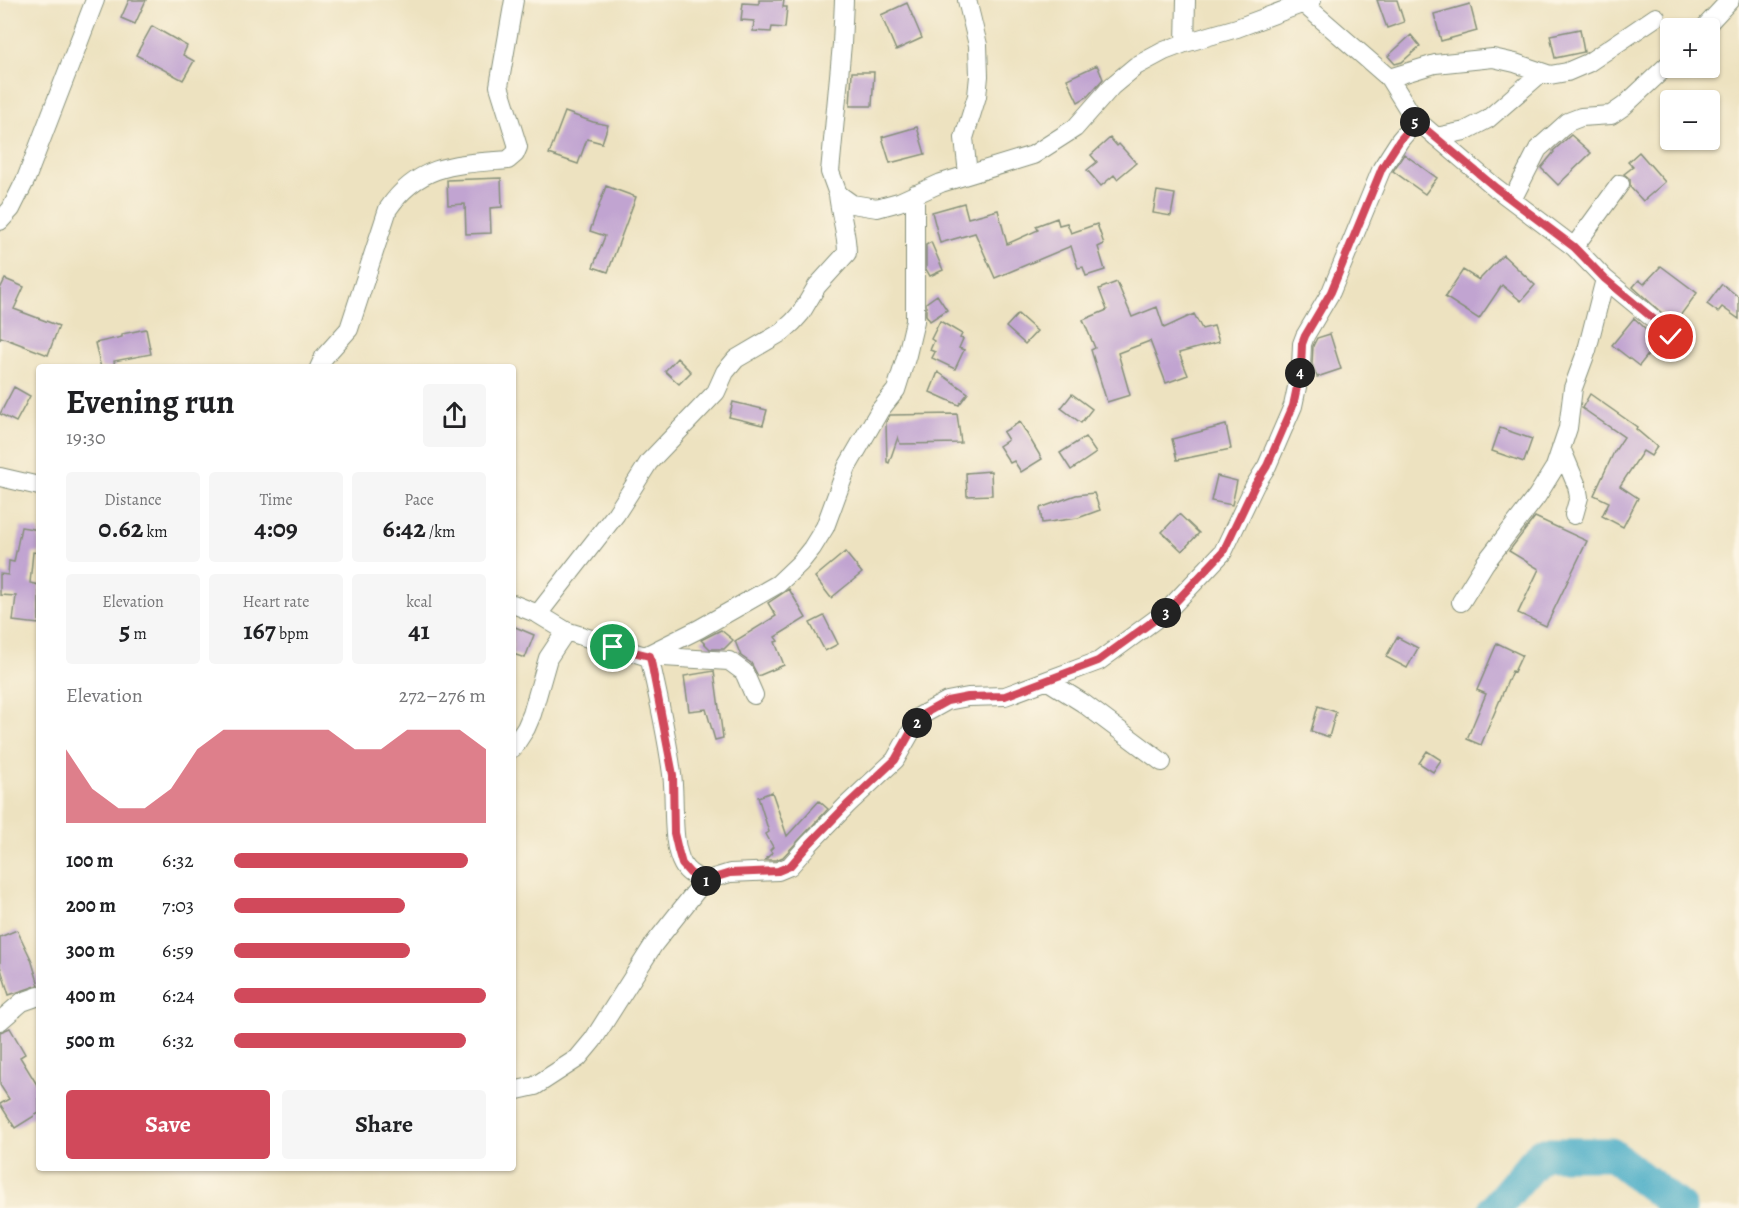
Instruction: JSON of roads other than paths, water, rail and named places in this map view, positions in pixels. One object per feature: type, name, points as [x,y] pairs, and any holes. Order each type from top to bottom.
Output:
[{"type":"street","points":[[0,221],[11,208],[26,179],[95,0]]},
{"type":"street","points":[[321,364],[324,357],[349,329],[388,209],[400,192],[426,173],[446,167],[508,160],[515,154],[518,147],[499,86],[514,0]]},
{"type":"street","points":[[538,614],[615,514],[648,462],[711,398],[725,372],[736,359],[782,332],[793,322],[817,286],[847,253],[847,240],[829,160],[842,44],[844,0]]},
{"type":"street","points":[[967,0],[978,45],[979,76],[977,96],[964,138],[968,174]]},
{"type":"street","points":[[1185,43],[1186,0]]},
{"type":"street","points":[[1714,18],[1731,0]]},
{"type":"street","points":[[838,194],[852,204],[877,208],[899,202],[968,174],[1033,155],[1075,128],[1112,86],[1136,66],[1185,43],[1237,28],[1308,2],[1389,78],[1416,121],[1512,200],[1574,247],[1605,279],[1656,321],[1671,337]]},
{"type":"street","points":[[1389,78],[1435,64],[1493,58],[1550,75],[1567,72],[1588,63],[1656,17]]},
{"type":"street","points":[[1512,200],[1538,149],[1568,122],[1581,117],[1611,115],[1660,72]]},
{"type":"street","points":[[1436,137],[1465,131],[1488,119],[1540,73]]},
{"type":"street","points":[[516,1090],[535,1086],[578,1058],[593,1040],[654,944],[704,881],[730,873],[778,871],[790,866],[847,805],[895,760],[920,716],[947,701],[968,697],[1005,696],[1098,661],[1167,611],[1223,552],[1255,485],[1267,466],[1293,406],[1305,336],[1331,292],[1382,168],[1400,140],[1416,121]]},
{"type":"street","points":[[1574,247],[1620,184]]},
{"type":"street","points":[[647,656],[778,584],[812,548],[825,527],[847,467],[880,410],[896,390],[907,355],[915,321],[915,194]]},
{"type":"street","points":[[1461,602],[1485,563],[1537,496],[1555,467],[1568,428],[1573,388],[1587,350],[1605,279]]},
{"type":"street","points":[[1561,448],[1577,486],[1579,497],[1574,515]]},
{"type":"street","points":[[1,480],[36,486]]},
{"type":"street","points":[[516,605],[538,614],[566,631],[647,656],[729,661],[744,672],[754,695]]},
{"type":"street","points":[[516,743],[529,721],[548,658],[566,631]]},
{"type":"street","points":[[647,656],[673,775],[676,842],[682,864],[690,873],[704,881]]},
{"type":"street","points":[[1048,681],[1083,703],[1162,762]]},
{"type":"street","points":[[0,1021],[22,1002],[36,997]]},
{"type":"waterway","points":[[1495,1208],[1541,1154],[1611,1154],[1680,1208]]}]
